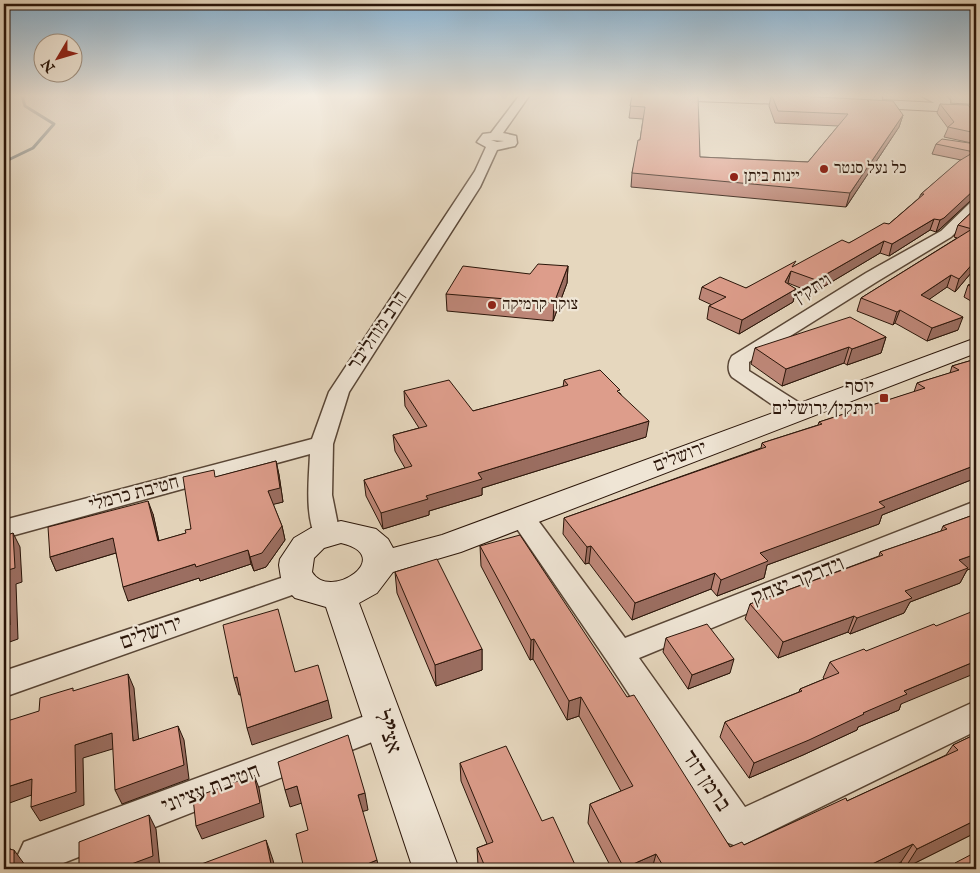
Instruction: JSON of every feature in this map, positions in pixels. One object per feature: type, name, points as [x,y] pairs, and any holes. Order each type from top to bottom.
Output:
[{"type":"street","name":"הרב מוהליבר","points":[[327,534],[320,495],[322,444],[338,392],[473,187],[497,137]]},
{"type":"street","name":"ויתקין","points":[[798,412],[739,373],[739,360],[872,277],[946,234],[976,205]]},
{"type":"street","name":"ירושלים","points":[[381,563],[450,544],[522,518],[976,345]]},
{"type":"street","name":"חטיבת כרמלי","points":[[4,528],[322,444]]},
{"type":"street","name":"וידרקר יצחק","points":[[619,653],[976,509]]},
{"type":"street","name":"ברמן דוד","points":[[522,518],[619,653],[738,829],[976,715]]},
{"type":"street","points":[[354,533],[366,537],[375,544],[380,553],[381,563],[376,574],[368,584],[355,591],[339,595],[315,593],[299,582],[295,573],[295,564],[299,554],[306,546],[327,534],[354,533]]},
{"type":"street","name":"ירושלים","points":[[4,684],[299,582]]},
{"type":"street","name":"אצ\"ל","points":[[339,595],[436,869]]},
{"type":"street","name":"חטיבת עציוני","points":[[37,855],[384,723]]},
{"type":"building","points":[[640,137],[699,137],[700,157],[808,162],[829,137],[888,137],[850,193],[632,173],[638,140],[640,140]]},
{"type":"building","points":[[942,139],[976,144],[976,189],[944,218],[940,220],[934,219],[892,244],[884,241],[816,280],[791,271],[785,282],[796,289],[742,320],[709,306],[726,297],[702,287],[720,277],[746,288],[796,261],[792,267],[842,240],[849,243],[884,223],[889,224],[959,161],[974,152],[936,144]]},
{"type":"building","points":[[976,208],[976,260],[959,279],[951,275],[921,295],[963,317],[932,328],[900,310],[897,312],[861,298],[972,229],[958,225]]},
{"type":"building","points":[[538,264],[568,266],[554,303],[446,294],[463,266],[530,274]]},
{"type":"building","points":[[976,283],[976,289],[968,285]]},
{"type":"building","points":[[850,317],[886,337],[852,349],[849,347],[786,369],[755,348]]},
{"type":"building","points":[[976,359],[976,465],[879,502],[885,507],[760,553],[768,561],[721,580],[715,573],[635,603],[591,546],[587,547],[564,518],[766,447],[762,443],[822,424],[819,422],[925,388],[917,383],[959,370],[952,366]]},
{"type":"building","points":[[600,370],[620,390],[617,391],[649,421],[478,473],[482,479],[426,496],[428,499],[381,513],[364,480],[412,466],[393,435],[427,426],[404,391],[449,380],[473,411],[568,385],[564,380]]},
{"type":"building","points":[[276,461],[280,488],[268,491],[282,526],[262,553],[250,557],[248,550],[196,567],[195,564],[123,587],[113,538],[50,557],[48,527],[148,501],[158,541],[186,533],[185,530],[191,529],[183,477],[214,470],[215,477]]},
{"type":"building","points":[[976,514],[976,554],[959,560],[968,568],[905,591],[912,598],[857,618],[854,616],[783,642],[750,604],[883,555],[880,552],[947,529],[943,526]]},
{"type":"building","points":[[13,533],[15,568],[8,570],[10,625],[4,627],[4,536]]},
{"type":"building","points":[[520,535],[627,697],[634,695],[730,847],[742,842],[744,845],[846,798],[847,801],[958,750],[953,745],[976,734],[976,820],[917,849],[913,844],[862,869],[665,869],[656,854],[624,868],[590,804],[633,786],[581,697],[569,701],[534,639],[531,640],[480,546]]},
{"type":"building","points":[[437,559],[482,649],[435,665],[395,572]]},
{"type":"building","points":[[278,609],[295,672],[318,665],[328,700],[247,728],[237,677],[234,678],[223,625]]},
{"type":"building","points":[[976,610],[976,661],[904,691],[907,694],[809,740],[754,763],[725,722],[802,691],[800,689],[839,673],[830,662],[864,649],[866,651],[934,624],[936,626]]},
{"type":"building","points":[[707,624],[734,659],[692,675],[666,638]]},
{"type":"building","points":[[128,674],[133,741],[178,726],[184,765],[115,790],[112,733],[75,745],[76,792],[31,807],[32,779],[4,788],[4,722],[39,711],[40,698],[73,688],[73,691]]},
{"type":"building","points":[[348,735],[365,793],[358,795],[377,860],[355,869],[304,869],[296,834],[308,830],[297,786],[285,790],[278,762]]},
{"type":"building","points":[[506,746],[542,821],[553,817],[577,869],[486,869],[477,848],[493,842],[460,763]]},
{"type":"building","points":[[254,775],[260,803],[196,826],[193,798]]},
{"type":"building","points":[[149,815],[153,856],[118,869],[79,869],[79,842]]},
{"type":"building","points":[[266,840],[272,869],[188,869]]},
{"type":"building","points":[[4,841],[8,849],[14,850],[14,869],[4,869]]},
{"type":"building","points":[[976,852],[976,869],[960,869],[955,863]]},
{"type":"waterway","points":[[4,162],[33,148],[43,137]]},
{"type":"place","name":"כל נעל סנטר","points":[[824,169]]},
{"type":"place","name":"יינות ביתן","points":[[734,177]]},
{"type":"place","name":"צוקר קרמיקה","points":[[492,305]]},
{"type":"place","name":"יוסף ויתקין/ירושלים","points":[[884,398]]}]
